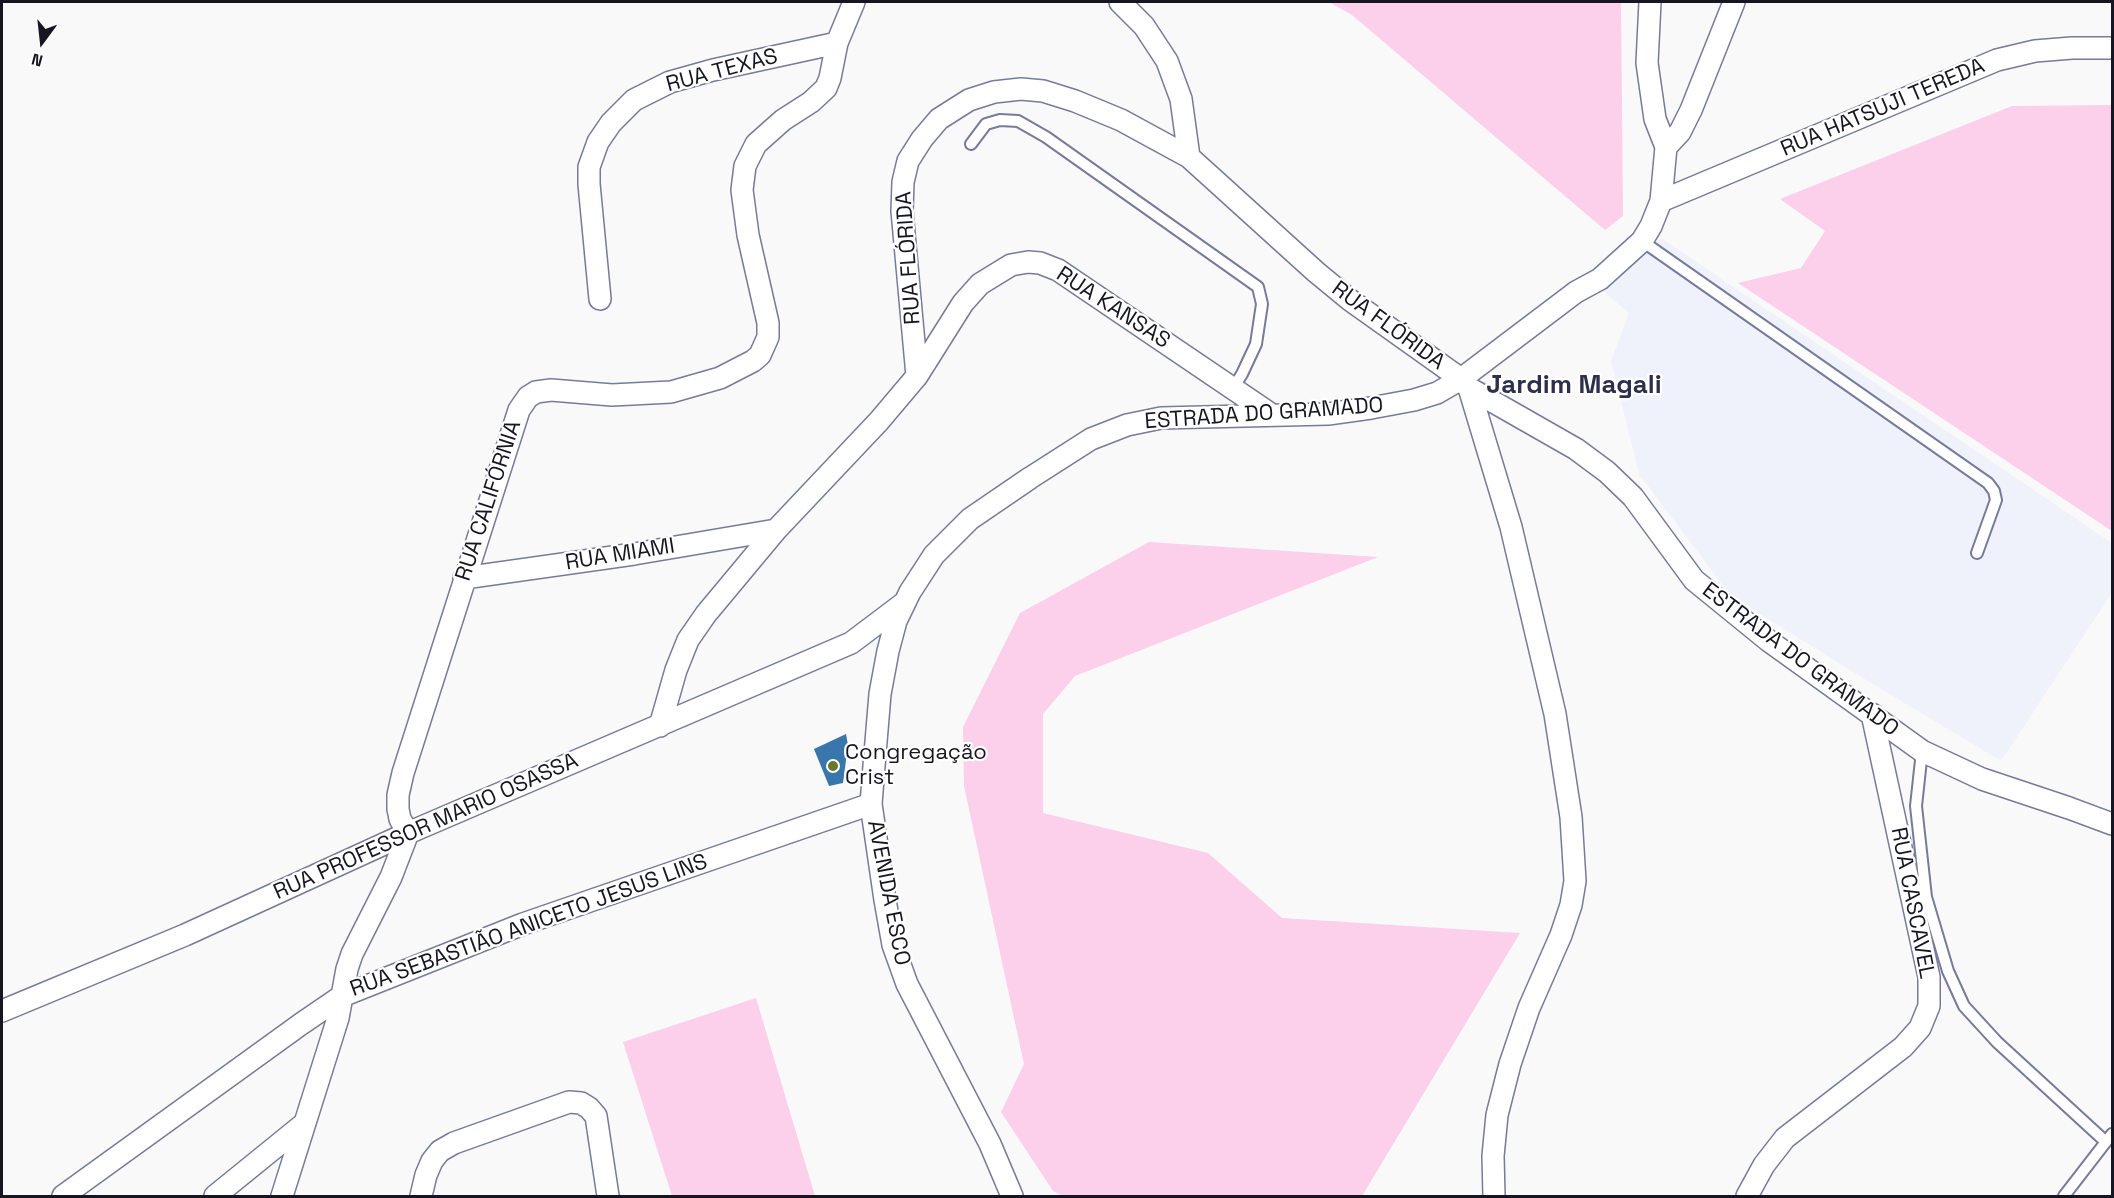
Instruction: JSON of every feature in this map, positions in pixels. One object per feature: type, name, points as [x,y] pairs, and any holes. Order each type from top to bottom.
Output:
[{"type":"street","points":[[837,44],[854,2]]},
{"type":"street","points":[[1120,2],[1144,26],[1167,61],[1181,99],[1189,157]]},
{"type":"street","points":[[1494,1197],[1493,1156],[1497,1115],[1509,1064],[1529,1008],[1561,935],[1571,905],[1575,881],[1571,817],[1555,714],[1511,527],[1465,384],[1576,292],[1600,279],[1642,241],[1651,226],[1661,201],[1666,147],[1655,119],[1647,63],[1650,2]]},
{"type":"street","points":[[1666,147],[1680,132],[1691,110],[1734,2]]},
{"type":"street","name":"RUA TEXAS","points":[[600,299],[589,167],[598,142],[611,123],[634,100],[670,82],[713,70],[837,44]]},
{"type":"street","name":"RUA CALIFÓRNIA","points":[[408,832],[400,819],[398,795],[464,578],[519,410],[528,397],[536,392],[551,390],[612,395],[670,392],[720,378],[760,356],[768,337],[768,323],[748,235],[742,190],[745,166],[756,144],[783,120],[812,102],[826,88],[837,44]]},
{"type":"street","name":"RUA HATSUJI TEREDA","points":[[1661,201],[1997,60],[2035,51],[2112,48]]},
{"type":"street","name":"RUA FLÓRIDA","points":[[917,376],[902,211],[903,182],[908,161],[939,118],[969,100],[994,92],[1021,89],[1042,91],[1075,101],[1121,120],[1189,157],[1350,300],[1465,384]]},
{"type":"street","name":"RUA KANSAS","points":[[917,376],[963,303],[980,284],[1011,265],[1028,262],[1040,263],[1058,270],[1272,415]]},
{"type":"street","points":[[660,726],[676,670],[688,640],[706,614],[776,530],[879,421],[917,376]]},
{"type":"street","name":"ESTRADA DO GRAMADO","points":[[904,603],[934,555],[970,519],[1091,439],[1127,425],[1161,418],[1328,414],[1382,406],[1465,384],[1576,449],[1607,472],[1633,497],[1694,580],[1769,641],[1922,750],[1982,779],[2112,824]]},
{"type":"street","name":"RUA MIAMI","points":[[464,578],[634,554],[776,530]]},
{"type":"street","name":"RUA PROFESSOR MARIO OSASSA","points":[[2,1011],[185,935],[408,832],[851,643],[904,603]]},
{"type":"street","name":"AVENIDA ESCO","points":[[904,603],[892,632],[880,694],[871,804],[893,945],[907,984],[990,1144],[1012,1197]]},
{"type":"street","points":[[851,643],[888,651]]},
{"type":"street","name":"RUA CASCAVEL","points":[[1747,1197],[1764,1165],[1785,1138],[1903,1047],[1920,1028],[1929,1006],[1929,977],[1872,714]]},
{"type":"street","name":"RUA SEBASTIÃO ANICETO JESUS LINS","points":[[63,1197],[342,996],[523,924],[871,804]]},
{"type":"street","points":[[282,1197],[338,1018],[352,954],[391,877],[408,832]]},
{"type":"street","points":[[421,1197],[426,1175],[432,1161],[440,1151],[454,1143],[569,1102],[580,1103],[596,1116],[608,1197]]},
{"type":"street","points":[[214,1197],[306,1123]]},
{"type":"lane","points":[[971,144],[986,124],[1000,120],[1018,121],[1046,137],[1258,287],[1262,304],[1256,344],[1233,388]]},
{"type":"lane","points":[[1642,241],[1988,483],[1994,490],[1996,500],[1977,553]]},
{"type":"lane","points":[[1922,750],[1916,806],[1926,897],[1948,971],[1964,1006],[1997,1042],[2109,1138],[2064,1197]]},
{"type":"shaded area","points":[[1329,2],[1621,2],[1623,216],[1605,230],[1352,15]]},
{"type":"shaded area","points":[[2112,105],[2112,531],[1738,283],[1801,268],[1825,231],[1780,199],[2012,106]]},
{"type":"shaded area","points":[[1661,238],[2112,543],[2112,593],[2001,761],[1731,596],[1639,474],[1611,361],[1629,313],[1603,291]]},
{"type":"shaded area","points":[[1149,542],[1378,557],[1075,676],[1043,714],[1043,813],[1208,853],[1282,918],[1520,933],[1362,1196],[1063,1196],[1053,1191],[1001,1112],[1024,1064],[964,786],[963,727],[1020,613]]},
{"type":"shaded area","points":[[756,998],[815,1196],[672,1196],[623,1042]]},
{"type":"building","name":"Congregação Crist","points":[[846,734],[848,745],[843,783],[829,786],[814,749]]},
{"type":"place","name":"Congregação Crist","points":[[833,766]]},
{"type":"district","name":"Jardim Magali","points":[[1574,386]]}]
